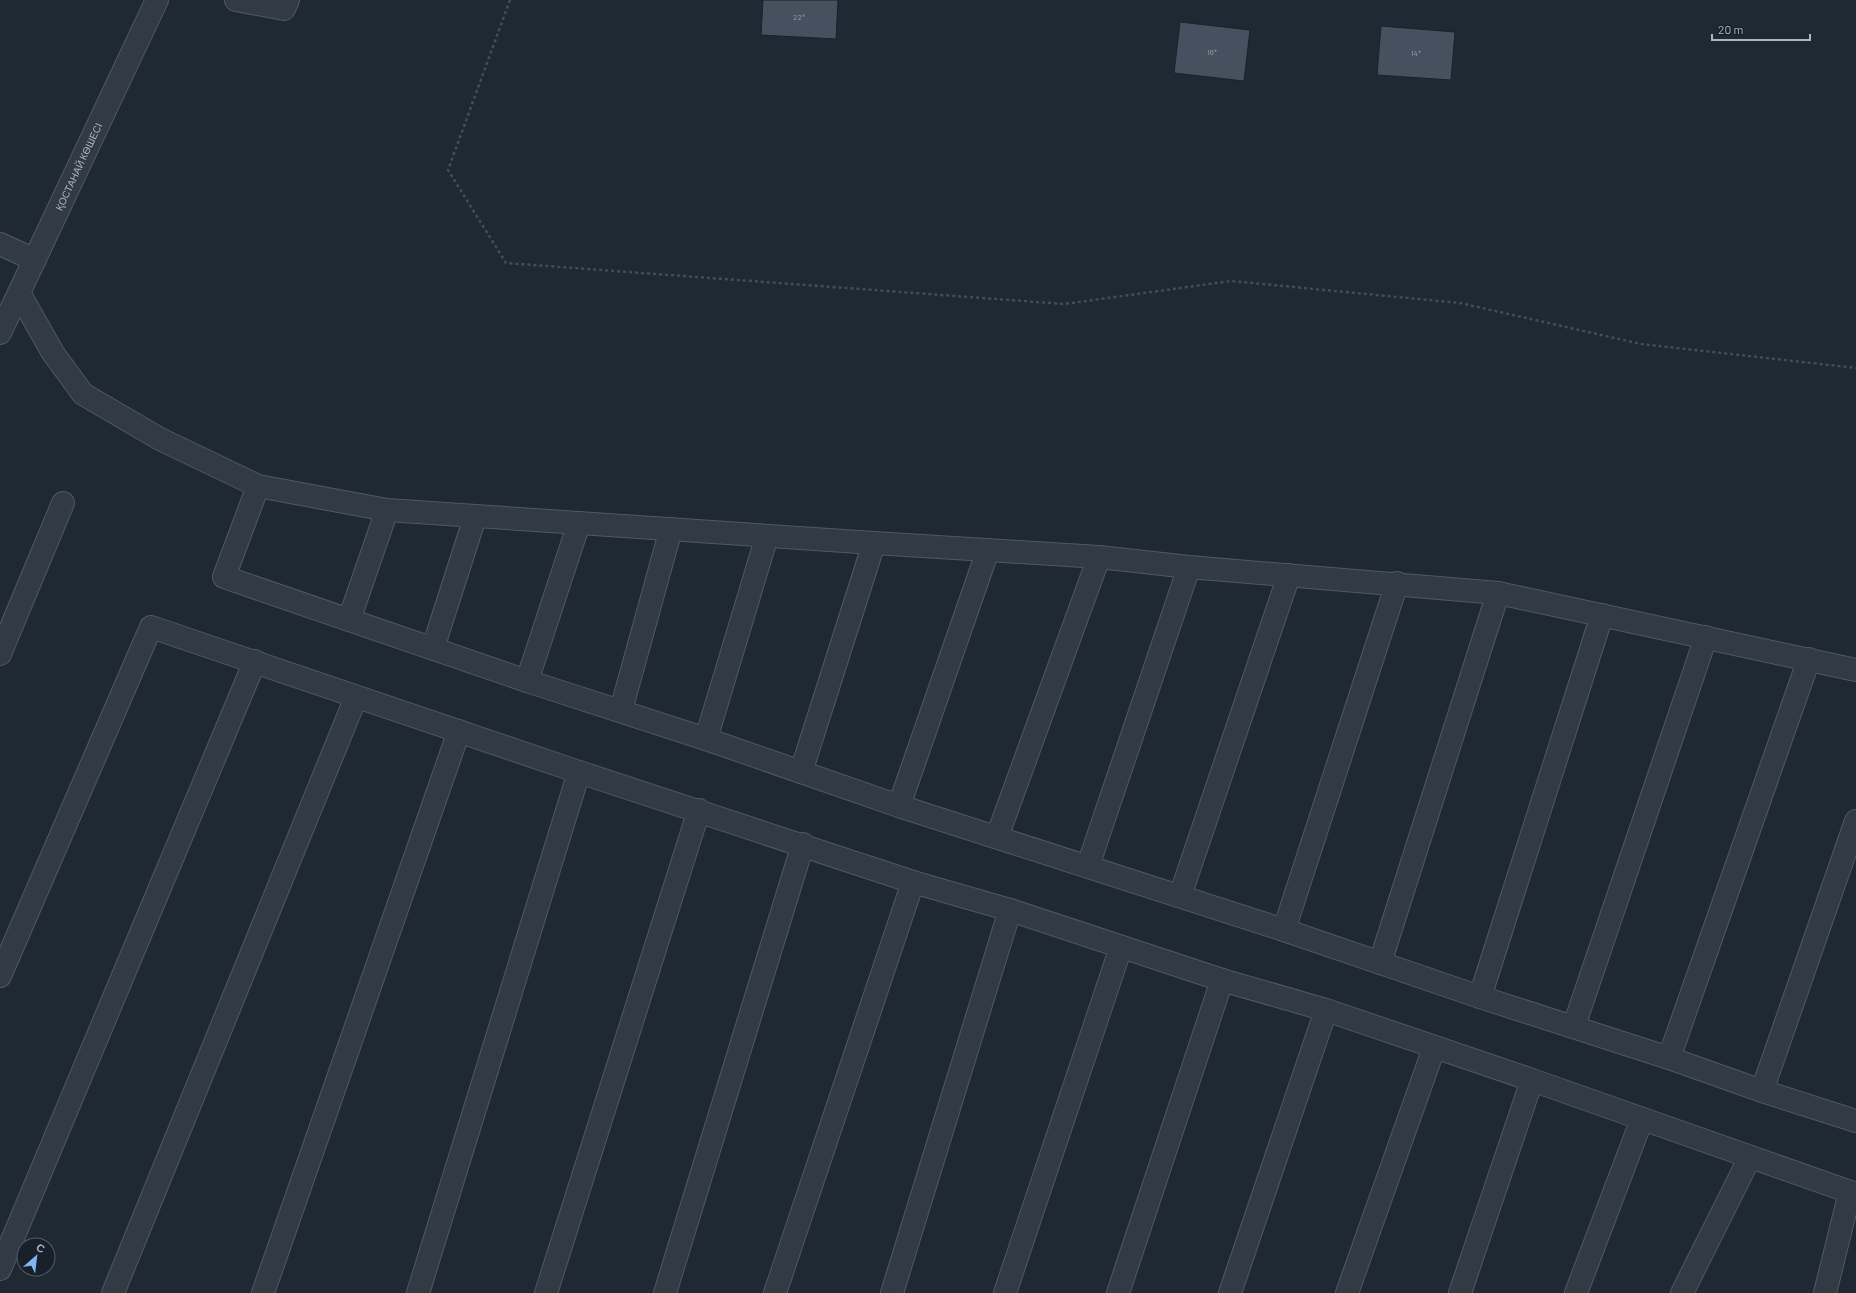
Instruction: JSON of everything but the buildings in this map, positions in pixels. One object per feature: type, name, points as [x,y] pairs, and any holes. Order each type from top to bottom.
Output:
[{"type":"street","name":"ҚОСТАНАЙ КӨШЕСІ","points":[[0,333],[157,0]]},
{"type":"street","points":[[236,0],[284,9],[288,0]]},
{"type":"street","points":[[0,244],[35,260]]},
{"type":"street","points":[[19,293],[53,354],[83,394],[160,439],[258,486],[387,510],[1099,557],[1190,567],[1397,583],[1498,593],[1856,670]]},
{"type":"street","points":[[258,486],[224,576],[527,681],[621,710],[899,806],[1284,930],[1480,997],[1574,1026],[1762,1091],[1856,1121]]},
{"type":"street","points":[[0,654],[63,503]]},
{"type":"street","points":[[349,620],[387,510]]},
{"type":"street","points":[[434,648],[475,517]]},
{"type":"street","points":[[527,681],[580,523]]},
{"type":"street","points":[[621,710],[671,529]]},
{"type":"street","points":[[706,739],[767,536]]},
{"type":"street","points":[[801,772],[874,543]]},
{"type":"street","points":[[899,806],[988,550]]},
{"type":"street","points":[[997,837],[1099,557]]},
{"type":"street","points":[[1088,866],[1190,567]]},
{"type":"street","points":[[1180,896],[1289,575]]},
{"type":"street","points":[[1284,930],[1397,583]]},
{"type":"street","points":[[1380,963],[1498,593]]},
{"type":"street","points":[[1480,997],[1602,615]]},
{"type":"street","points":[[0,976],[151,627],[579,772],[699,810],[913,882],[1010,910],[1222,980],[1326,1010],[1434,1048],[1532,1080],[1853,1193],[1825,1293]]},
{"type":"street","points":[[1574,1026],[1706,638]]},
{"type":"street","points":[[1669,1058],[1809,659]]},
{"type":"street","points":[[0,1269],[255,661]]},
{"type":"street","points":[[113,1293],[356,697]]},
{"type":"street","points":[[264,1293],[459,731]]},
{"type":"street","points":[[418,1293],[579,772]]},
{"type":"street","points":[[546,1293],[699,810]]},
{"type":"street","points":[[1762,1091],[1856,821]]},
{"type":"street","points":[[665,1293],[802,844]]},
{"type":"street","points":[[775,1293],[913,882]]},
{"type":"street","points":[[892,1293],[1010,910]]},
{"type":"street","points":[[1005,1293],[1121,947]]},
{"type":"street","points":[[1118,1293],[1222,980]]},
{"type":"street","points":[[1230,1293],[1326,1010]]},
{"type":"street","points":[[1347,1293],[1434,1048]]},
{"type":"street","points":[[1460,1293],[1532,1080]]},
{"type":"street","points":[[1576,1293],[1642,1119]]},
{"type":"street","points":[[1682,1293],[1750,1157]]},
{"type":"path","points":[[510,0],[448,170],[506,263],[1064,304],[1231,281],[1460,303],[1641,344],[1856,368]]}]
